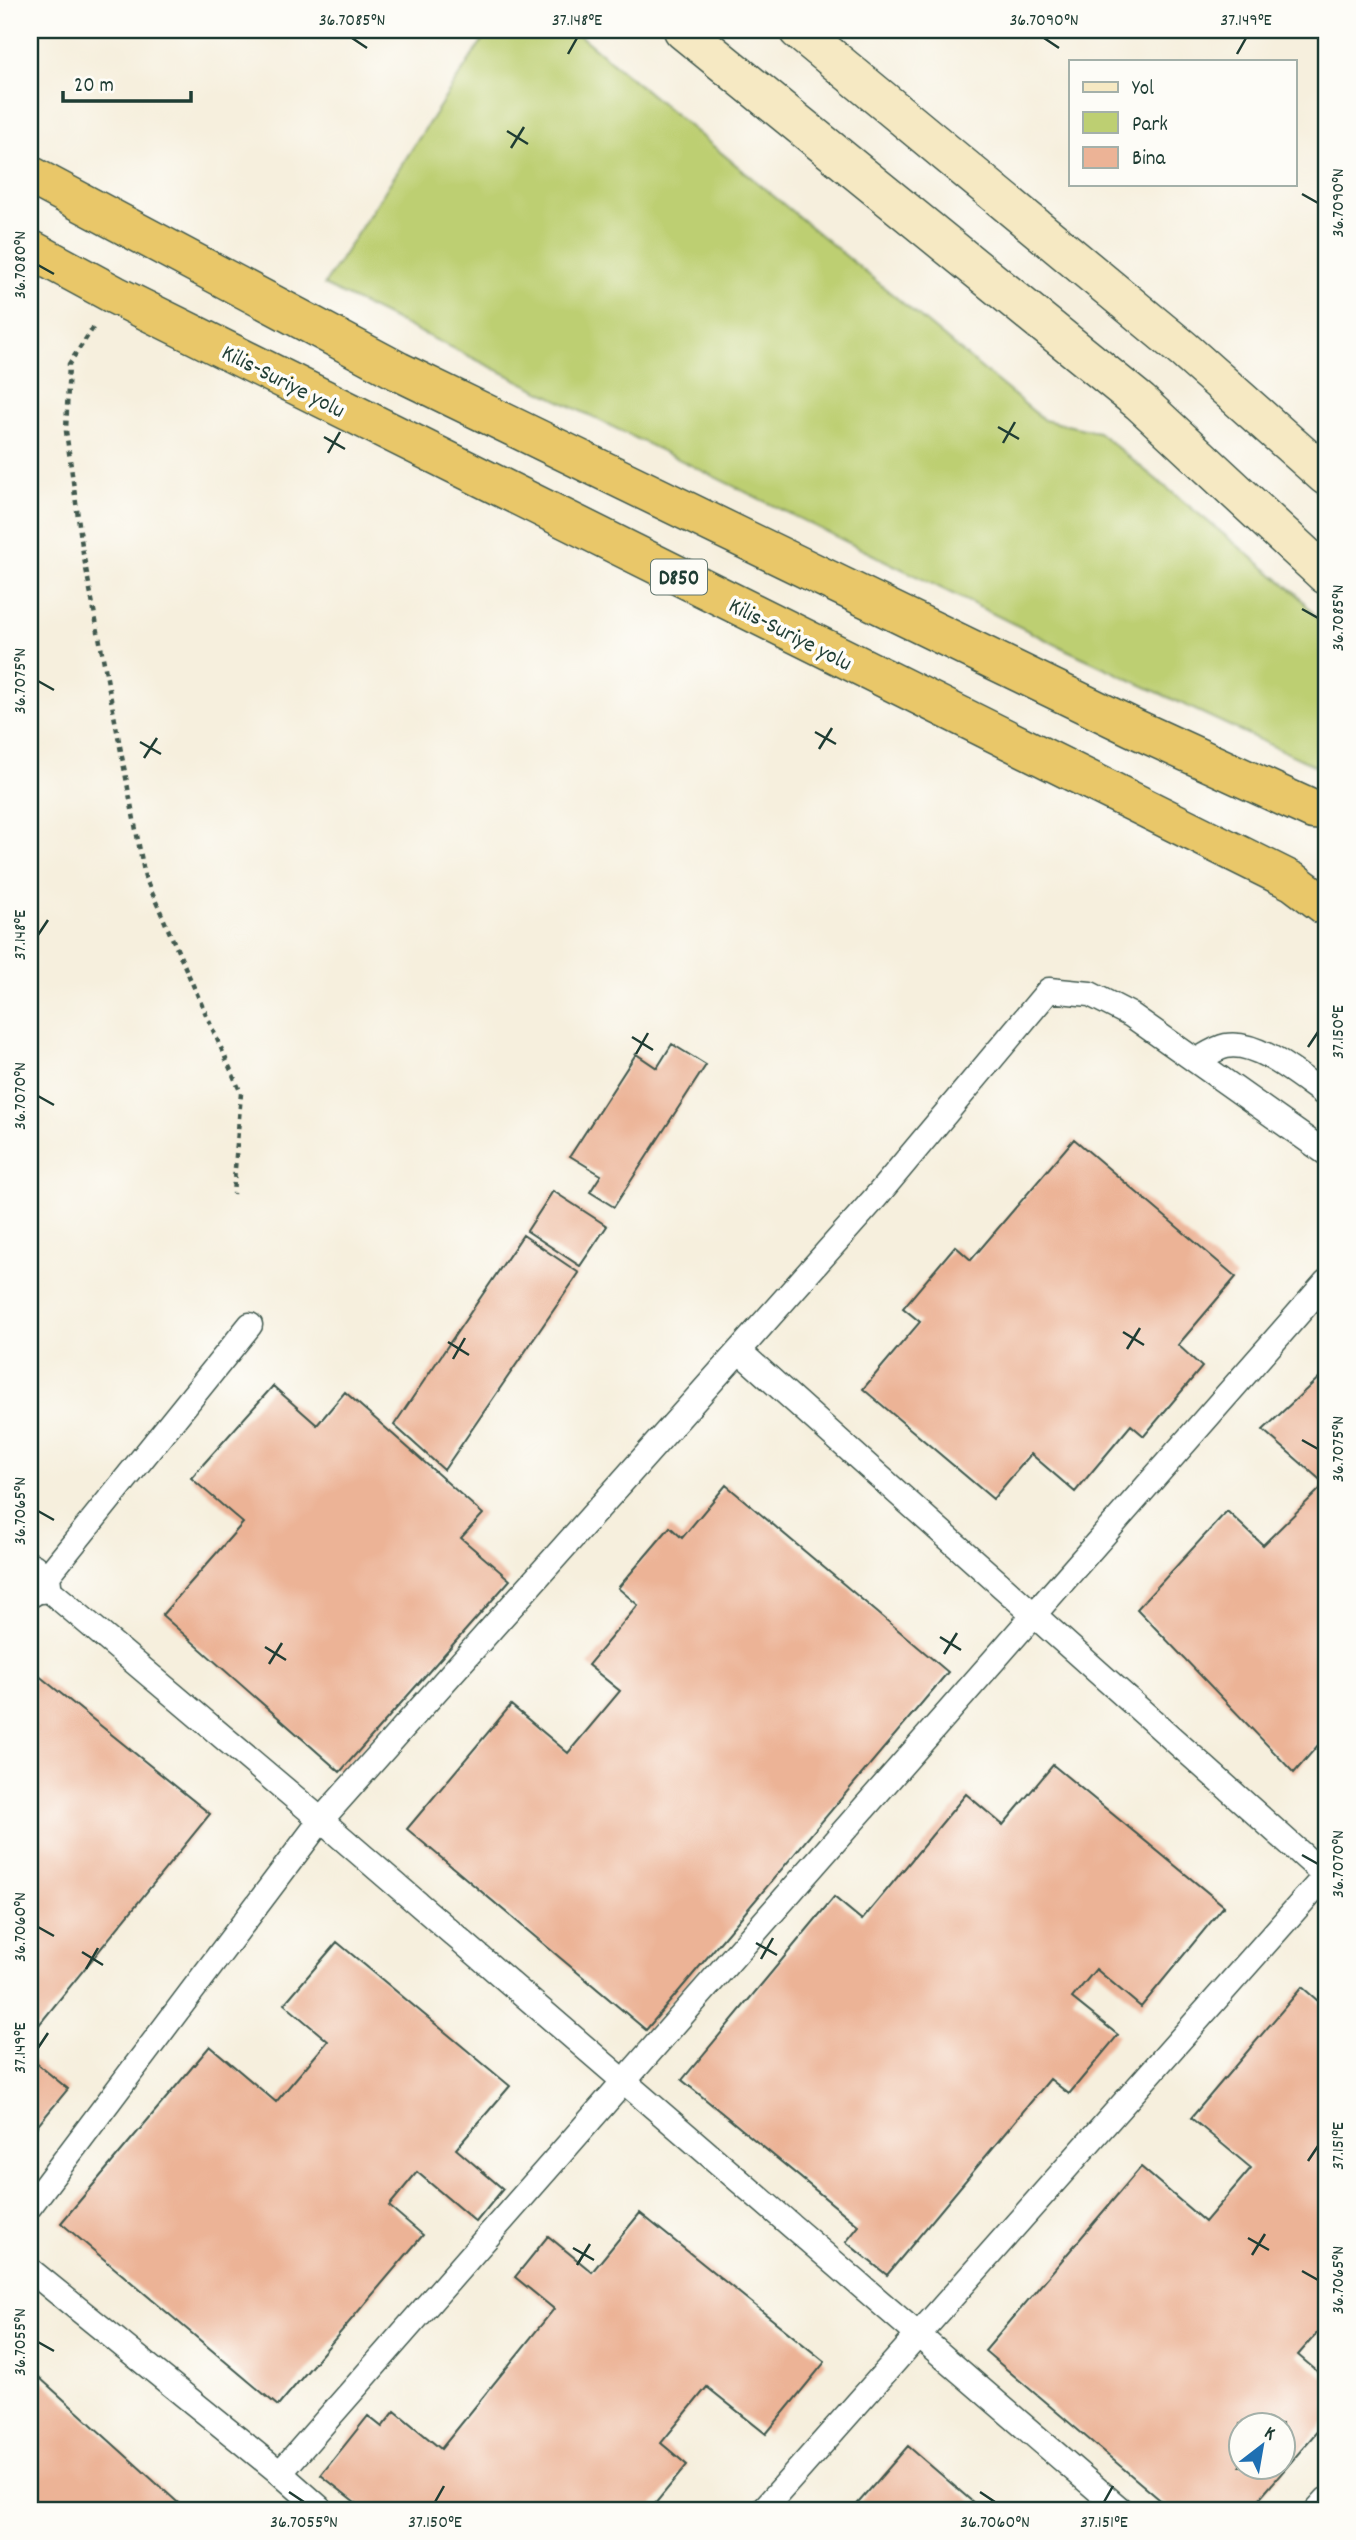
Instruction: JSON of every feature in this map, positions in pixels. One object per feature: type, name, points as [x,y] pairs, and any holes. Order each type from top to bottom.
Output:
[{"type":"highway","points":[[30,175],[398,372],[1134,728],[1313,810],[1326,811]]},
{"type":"highway","name":"Kilis-Suriye yolu","points":[[30,249],[115,295],[1294,883],[1326,906]]},
{"type":"main road","points":[[683,30],[1140,402],[1326,575]]},
{"type":"main road","points":[[798,30],[1184,350],[1326,476]]},
{"type":"lane","points":[[30,2206],[321,1820],[875,1198],[1049,990],[1090,994],[1131,1015],[1326,1153]]},
{"type":"lane","points":[[1196,1060],[1225,1046],[1243,1046],[1269,1056],[1326,1095]]},
{"type":"lane","points":[[280,2473],[1326,1282]]},
{"type":"lane","points":[[250,1325],[34,1585],[321,1820],[1121,2510]]},
{"type":"lane","points":[[739,1351],[1326,1876],[763,2510]]},
{"type":"lane","points":[[30,2270],[322,2510]]},
{"type":"lane","points":[[1317,2510],[1326,2500]]},
{"type":"path","points":[[115,295],[69,364],[66,431],[83,553],[145,877],[241,1093],[233,1194]]},
{"type":"green space","points":[[489,30],[573,30],[1044,420],[1098,432],[1297,594],[1326,629],[1326,771],[1069,651],[324,285]]},
{"type":"building","points":[[672,1044],[706,1065],[614,1207],[590,1192],[601,1175],[570,1156],[636,1054],[657,1068]]},
{"type":"building","points":[[1074,1139],[1236,1277],[1178,1345],[1202,1367],[1144,1436],[1131,1425],[1075,1492],[1031,1454],[993,1499],[863,1389],[920,1322],[903,1308],[955,1246],[971,1260]]},
{"type":"building","points":[[553,1191],[607,1226],[580,1266],[527,1231]]},
{"type":"building","points":[[523,1235],[579,1273],[444,1470],[394,1425]]},
{"type":"building","points":[[1326,1371],[1326,1736],[1294,1773],[1137,1609],[1227,1511],[1263,1545],[1325,1484],[1263,1430]]},
{"type":"building","points":[[273,1386],[317,1425],[345,1392],[483,1514],[461,1538],[510,1580],[340,1772],[162,1615],[243,1523],[191,1478]]},
{"type":"building","points":[[726,1485],[948,1672],[646,2030],[407,1829],[511,1705],[568,1753],[620,1691],[588,1665],[638,1605],[618,1588],[670,1527],[682,1538]]},
{"type":"building","points":[[38,1675],[210,1814],[30,2036],[30,1685]]},
{"type":"building","points":[[1053,1765],[1224,1906],[1141,2007],[1096,1969],[1072,1998],[1118,2035],[1069,2094],[1050,2079],[887,2275],[846,2242],[859,2226],[682,2080],[834,1897],[862,1920],[966,1794],[1003,1825]]},
{"type":"building","points":[[337,1942],[510,2086],[456,2149],[503,2189],[476,2222],[417,2172],[389,2206],[423,2235],[278,2406],[61,2223],[210,2046],[276,2102],[328,2041],[284,2004]]},
{"type":"building","points":[[1302,1987],[1326,2008],[1326,2323],[1298,2355],[1326,2379],[1326,2421],[1296,2456],[1296,2410],[1226,2410],[1226,2480],[1276,2480],[1250,2510],[1172,2510],[985,2351],[1141,2167],[1205,2222],[1251,2168],[1191,2118]]},
{"type":"building","points":[[30,2058],[68,2089],[30,2135]]},
{"type":"building","points":[[640,2213],[825,2362],[766,2434],[707,2387],[661,2443],[687,2465],[650,2510],[365,2510],[321,2475],[368,2416],[382,2427],[395,2411],[441,2449],[554,2309],[515,2277],[548,2236],[592,2272]]},
{"type":"building","points":[[30,2369],[186,2510],[30,2510]]},
{"type":"building","points":[[908,2446],[982,2510],[852,2510]]}]
